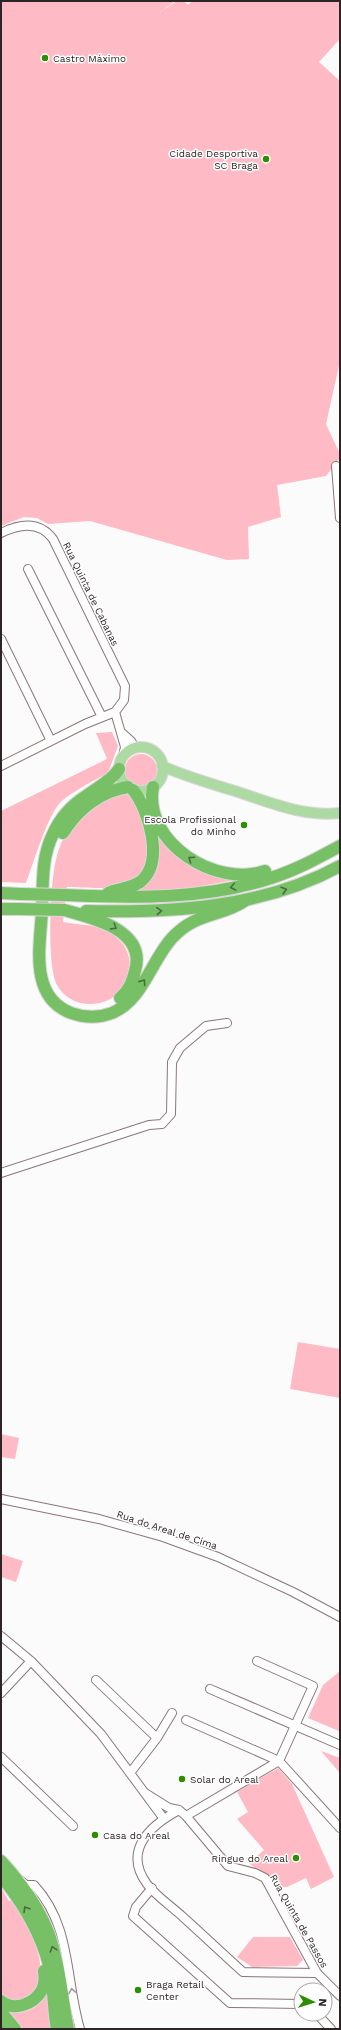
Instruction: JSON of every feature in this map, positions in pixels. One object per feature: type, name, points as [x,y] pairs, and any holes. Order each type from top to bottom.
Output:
[{"type":"highway","points":[[119,769],[108,781],[85,796],[69,811],[53,834],[45,853],[39,956],[40,975],[52,1001],[64,1010],[89,1017],[112,1013],[129,1001],[145,982],[171,939],[184,927],[206,916],[234,908],[246,900]]},
{"type":"highway","points":[[155,785],[152,804],[162,828],[174,846],[204,867],[228,874],[256,874],[337,847]]},
{"type":"highway","points":[[64,910],[96,918],[110,924],[124,934],[131,943],[137,966],[132,982],[128,990],[108,1006],[90,1010],[77,1007],[58,996],[52,986],[47,974],[45,958],[50,872],[53,855],[68,824],[81,810],[110,791],[130,788],[143,808],[150,829],[153,862],[148,873],[141,882],[131,887],[113,890],[100,897]]},
{"type":"highway","points":[[1,893],[100,897],[155,897],[201,893],[236,887],[272,878],[303,866],[337,847]]},
{"type":"highway","points":[[1,909],[154,911],[203,907],[246,900],[291,888],[340,866]]},
{"type":"highway","points":[[1,1861],[15,1876],[36,1907],[50,1940],[55,1954],[68,2029]]},
{"type":"highway","points":[[1,1876],[20,1900],[31,1918],[48,1963],[57,2029]]},
{"type":"highway","points":[[1,2001],[12,2007],[21,2006],[36,1997],[44,1984],[45,1958]]},
{"type":"highway","points":[[1,2012],[15,2029]]},
{"type":"main road","points":[[155,785],[161,778],[162,766],[160,759],[150,749],[136,748],[123,756],[119,769],[123,782],[130,788],[147,790],[168,779],[184,776]]},
{"type":"main road","points":[[162,766],[184,776],[292,810],[316,814],[340,813]]},
{"type":"street","points":[[336,466],[340,518]]},
{"type":"street","name":"Rua Quinta de Cabanas","points":[[1,532],[15,526],[28,524],[47,531],[53,539],[125,686],[124,700],[115,712]]},
{"type":"street","points":[[28,569],[102,717]]},
{"type":"street","points":[[1,639],[51,741]]},
{"type":"street","points":[[1,766],[115,712],[125,746],[123,756]]},
{"type":"street","points":[[122,733],[132,741],[136,748]]},
{"type":"street","points":[[1,1173],[149,1125],[162,1124],[171,1114],[172,1062],[180,1048],[206,1026],[227,1023]]},
{"type":"street","name":"Rua do Areal de Cima","points":[[1,1499],[100,1519],[163,1537],[218,1557],[294,1592],[340,1617]]},
{"type":"street","points":[[1,1636],[31,1661],[101,1734],[164,1818]]},
{"type":"street","points":[[1,1693],[31,1661]]},
{"type":"street","points":[[186,1816],[278,1761],[296,1724],[313,1686],[257,1661]]},
{"type":"street","points":[[96,1680],[157,1738]]},
{"type":"street","points":[[210,1689],[339,1743]]},
{"type":"street","points":[[130,1773],[157,1738],[172,1714]]},
{"type":"street","points":[[186,1720],[278,1761],[340,1828]]},
{"type":"street","points":[[1,1757],[73,1826]]},
{"type":"street","name":"Rua Quinta de Passos","points":[[145,1793],[169,1808],[179,1810],[186,1816],[228,1866],[255,1872],[265,1878],[317,1973],[340,1996]]},
{"type":"street","points":[[179,1810],[164,1818],[143,1838],[139,1846],[137,1858],[140,1870],[147,1884],[243,1972],[317,1973]]},
{"type":"street","points":[[15,1876],[26,1885],[34,1885],[54,1914],[62,1933],[76,2016],[80,2029]]},
{"type":"street","points":[[152,1888],[136,1908],[133,1916],[230,2002],[293,2004]]},
{"type":"shaded area","points":[[1,1],[175,1],[160,12],[177,1],[184,1],[188,5],[192,1],[340,1],[340,39],[319,62],[340,81],[340,361],[326,424],[340,454],[340,458],[326,476],[277,485],[281,517],[248,527],[249,559],[227,560],[90,521],[48,524],[37,518],[24,517],[1,526]]},
{"type":"shaded area","points":[[112,732],[118,746],[108,773],[74,792],[58,805],[44,832],[26,883],[1,882],[1,811],[107,759],[96,733]]},
{"type":"shaded area","points":[[141,754],[150,757],[154,761],[157,770],[154,779],[150,783],[141,786],[132,783],[128,779],[125,770],[128,761],[132,757]]},
{"type":"shaded area","points":[[123,792],[127,794],[138,806],[144,823],[147,855],[143,874],[130,884],[122,886],[104,888],[67,887],[63,922],[96,927],[110,932],[123,944],[128,955],[128,976],[125,985],[121,990],[114,997],[106,1001],[97,1004],[88,1004],[70,999],[57,985],[54,976],[50,930],[56,859],[64,836],[81,814],[94,805]]},
{"type":"shaded area","points":[[148,795],[160,831],[216,875],[235,880],[180,890],[137,892],[147,884],[154,874],[157,862],[142,796]]},
{"type":"shaded area","points":[[298,1342],[340,1349],[340,1398],[290,1389]]},
{"type":"shaded area","points":[[1,1434],[19,1438],[15,1459],[1,1457]]},
{"type":"shaded area","points":[[1,1554],[23,1561],[16,1582],[1,1577]]},
{"type":"shaded area","points":[[340,1671],[339,1731],[308,1718],[323,1685]]},
{"type":"shaded area","points":[[321,1751],[340,1758],[340,1773]]},
{"type":"shaded area","points":[[278,1768],[292,1784],[334,1877],[311,1889],[306,1878],[287,1887],[278,1887],[249,1863],[264,1850],[237,1819],[248,1812],[237,1792]]},
{"type":"shaded area","points":[[1,1888],[9,1901],[13,1900],[18,1908],[34,1941],[38,1953],[41,1976],[36,1989],[26,1999],[8,2001],[1,1997]]},
{"type":"shaded area","points":[[253,1937],[290,1937],[303,1960],[297,1966],[252,1967],[237,1957]]},
{"type":"shaded area","points":[[48,1994],[52,2029],[22,2029],[10,2013],[32,2009]]},
{"type":"place","name":"Castro Máximo","points":[[45,58]]},
{"type":"place","name":"Cidade Desportiva SC Braga","points":[[266,159]]},
{"type":"place","name":"Escola Profissional do Minho","points":[[244,825]]},
{"type":"place","name":"Solar do Areal","points":[[182,1779]]},
{"type":"place","name":"Casa do Areal","points":[[95,1835]]},
{"type":"place","name":"Ringue do Areal","points":[[296,1858]]},
{"type":"place","name":"Braga Retail Center","points":[[138,1990]]}]
